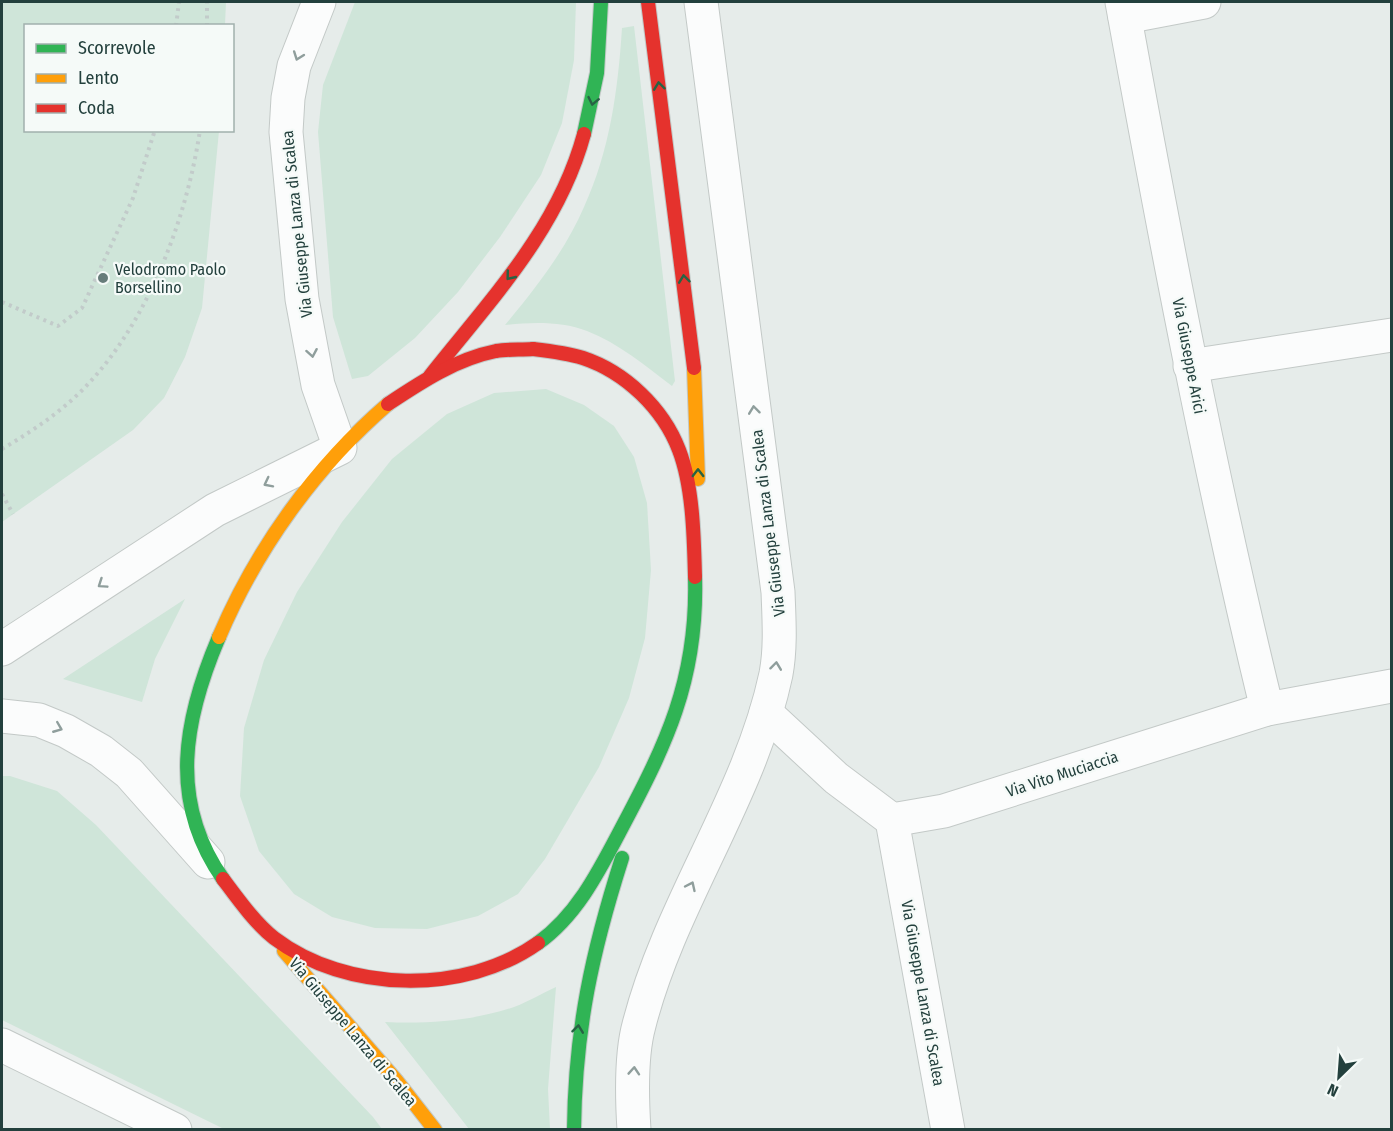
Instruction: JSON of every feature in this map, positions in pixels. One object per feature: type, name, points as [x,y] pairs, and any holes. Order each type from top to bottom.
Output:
[{"type":"street","name":"Via Giuseppe Lanza di Scalea","points":[[319,2],[294,66],[288,98],[286,132],[302,299],[318,386],[340,448]]},
{"type":"street","points":[[429,377],[518,266],[548,222],[570,178],[587,128],[596,86],[602,24],[601,2]]},
{"type":"street","points":[[574,1130],[575,1057],[581,1009],[591,960],[606,906],[649,780],[678,708],[693,637],[698,444],[693,357],[648,2]]},
{"type":"street","name":"Via Giuseppe Lanza di Scalea","points":[[634,1130],[634,1075],[638,1028],[671,930],[750,759],[766,713],[776,672],[780,630],[778,592],[700,2]]},
{"type":"street","points":[[1124,9],[1204,2]]},
{"type":"street","name":"Via Giuseppe Arici","points":[[1124,9],[1160,213],[1191,366],[1230,555],[1267,709]]},
{"type":"street","points":[[1191,366],[1392,335]]},
{"type":"street","points":[[215,870],[198,836],[190,806],[188,786],[187,747],[194,710],[207,666],[239,594],[276,531],[315,477],[340,448],[391,403],[429,377],[489,353],[533,349],[588,360],[616,374],[655,407],[670,428],[680,452],[686,476],[696,574]]},
{"type":"street","points":[[2,648],[215,510],[340,448]]},
{"type":"street","name":"Via Vito Muciaccia","points":[[892,820],[944,811],[1267,709],[1392,686]]},
{"type":"street","points":[[766,713],[836,778],[892,820]]},
{"type":"street","points":[[2,716],[39,720],[66,731],[101,751],[129,773],[271,936],[296,953],[334,968],[373,978],[409,980],[450,976],[478,971],[530,950],[577,905],[597,875],[649,780]]},
{"type":"street","name":"Via Giuseppe Lanza di Scalea","points":[[892,820],[948,1130]]},
{"type":"street","name":"Via Giuseppe Lanza di Scalea","points":[[271,936],[396,1080],[435,1130]]},
{"type":"street","points":[[2,1045],[175,1130]]},
{"type":"path","points":[[176,24],[178,2]]},
{"type":"path","points":[[207,2],[207,24]]},
{"type":"path","points":[[2,302],[58,326],[82,308],[133,198],[154,132]]},
{"type":"path","points":[[2,449],[67,405],[104,365],[142,309],[175,234],[200,132]]},
{"type":"path","points":[[2,494],[13,514]]},
{"type":"green space","name":"Velodromo Paolo Borsellino","points":[[2,2],[226,2],[225,24],[24,24],[24,132],[219,132],[202,308],[185,357],[164,398],[133,430],[2,522]]},
{"type":"green space","points":[[355,2],[576,2],[574,60],[562,123],[541,175],[500,237],[458,292],[415,338],[368,376],[352,379],[333,317],[318,132],[323,85]]},
{"type":"green space","points":[[634,26],[675,381],[672,386],[621,348],[587,331],[567,325],[546,323],[505,325],[559,254],[584,207],[600,164],[611,119],[622,28]]},
{"type":"green space","points":[[546,389],[584,405],[614,426],[634,457],[647,503],[651,570],[645,638],[629,698],[599,767],[545,859],[518,894],[478,916],[427,929],[375,928],[332,917],[294,894],[259,851],[240,796],[244,728],[264,660],[297,592],[342,522],[392,459],[447,414],[494,393]]},
{"type":"green space","points":[[185,599],[155,659],[142,702],[63,679]]},
{"type":"green space","points":[[2,776],[10,776],[57,791],[96,825],[382,1129],[224,1129],[2,1020]]},
{"type":"green space","points":[[556,987],[548,1089],[550,1129],[469,1129],[385,1022],[433,1022],[482,1016],[514,1007]]},
{"type":"traffic: fast","points":[[584,134],[597,73],[601,2]]},
{"type":"traffic: fast","points":[[538,943],[564,920],[585,893],[636,801],[664,740],[685,680],[695,614],[695,577]]},
{"type":"traffic: fast","points":[[219,637],[197,698],[190,729],[187,760],[188,790],[194,820],[206,850],[223,879]]},
{"type":"traffic: fast","points":[[574,1130],[578,1059],[587,992],[602,926],[622,858]]},
{"type":"traffic: slow","points":[[694,368],[698,479]]},
{"type":"traffic: slow","points":[[219,637],[251,572],[290,511],[336,454],[388,404]]},
{"type":"traffic: slow","points":[[284,951],[396,1080],[435,1130]]},
{"type":"traffic: jam","points":[[648,2],[694,368]]},
{"type":"traffic: jam","points":[[430,376],[498,291],[540,233],[572,169],[584,134]]},
{"type":"traffic: jam","points":[[533,349],[565,353],[599,364],[628,382],[653,406],[663,420],[684,464],[692,512],[695,577]]},
{"type":"traffic: jam","points":[[388,404],[453,365],[496,351],[533,349]]},
{"type":"traffic: jam","points":[[223,879],[253,918],[274,938],[303,956],[335,969],[370,977],[406,981],[441,979],[476,972],[509,960],[538,943]]},
{"type":"place","name":"Velodromo Paolo Borsellino","points":[[103,278]]}]
